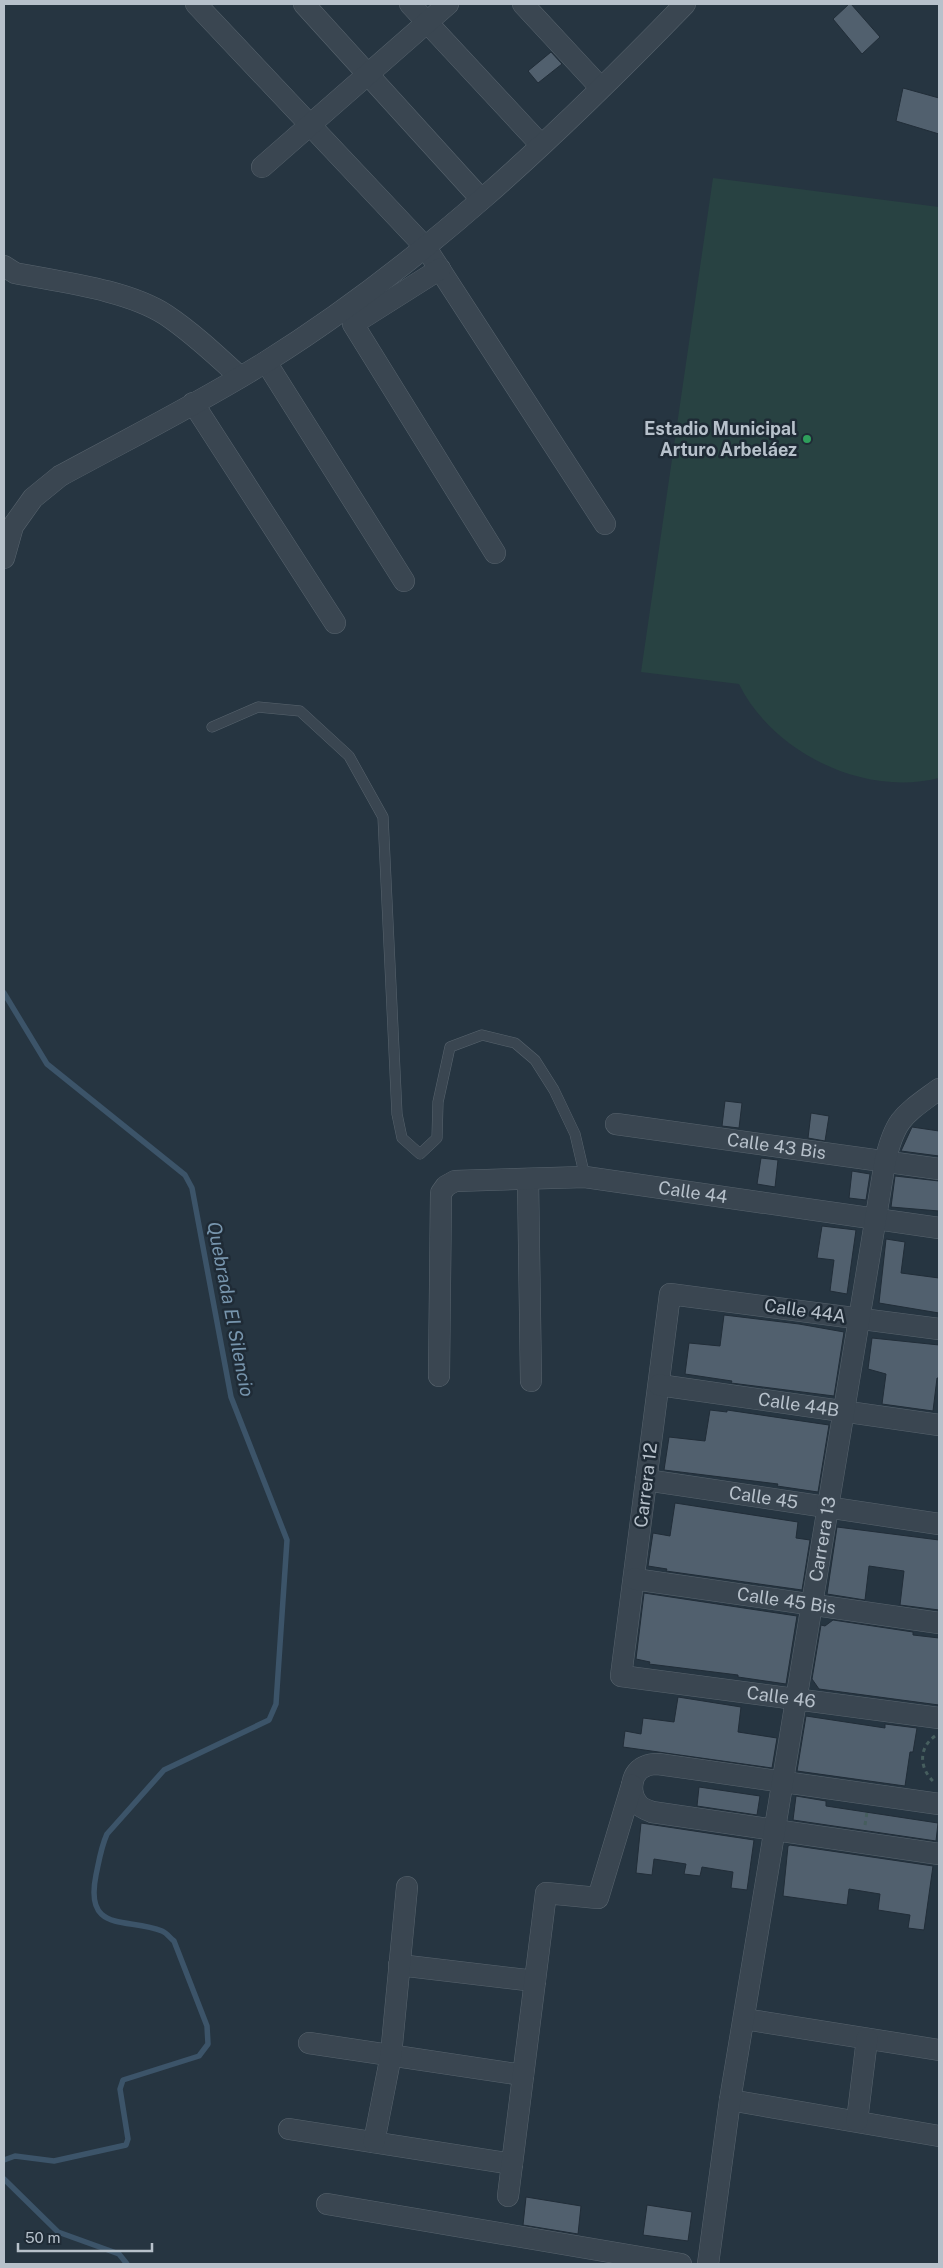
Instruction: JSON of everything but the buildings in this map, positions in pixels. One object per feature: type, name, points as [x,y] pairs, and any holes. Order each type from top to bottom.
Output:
[{"type":"street","points":[[196,4],[426,248],[605,524]]},
{"type":"street","points":[[304,4],[480,199]]},
{"type":"street","points":[[410,4],[541,145]]},
{"type":"street","points":[[262,167],[448,4]]},
{"type":"street","points":[[523,4],[600,87]]},
{"type":"street","points":[[4,558],[13,526],[33,498],[60,476],[266,362],[426,248],[541,145],[685,4]]},
{"type":"street","points":[[4,266],[15,273],[107,292],[148,306],[167,316],[213,352],[240,377]]},
{"type":"street","points":[[440,268],[353,324],[495,553]]},
{"type":"street","points":[[266,362],[404,581]]},
{"type":"street","points":[[192,404],[335,623]]},
{"type":"street","name":"Carrera 13","points":[[708,2264],[730,2100],[885,1162],[890,1138],[899,1121],[939,1089]]},
{"type":"street","name":"Calle 43 Bis","points":[[616,1124],[939,1169]]},
{"type":"street","name":"Calle 44","points":[[439,1376],[441,1193],[446,1186],[455,1181],[585,1177],[939,1228]]},
{"type":"street","points":[[528,1179],[531,1381]]},
{"type":"street","name":"Calle 44A","points":[[670,1294],[939,1329]]},
{"type":"street","name":"Carrera 12","points":[[622,1676],[670,1294]]},
{"type":"street","name":"Calle 44B","points":[[659,1385],[939,1425]]},
{"type":"street","name":"Calle 45","points":[[646,1480],[939,1524]]},
{"type":"street","name":"Calle 45 Bis","points":[[634,1579],[939,1623]]},
{"type":"street","name":"Calle 46","points":[[622,1676],[939,1718]]},
{"type":"street","points":[[508,2196],[546,1892],[598,1898],[635,1774],[645,1766],[658,1764],[939,1804]]},
{"type":"street","points":[[632,1785],[638,1804],[652,1812],[939,1854]]},
{"type":"street","points":[[374,2142],[390,2055],[407,1887]]},
{"type":"street","points":[[399,1965],[535,1981]]},
{"type":"street","points":[[744,2019],[939,2050]]},
{"type":"street","points":[[857,2121],[867,2039]]},
{"type":"street","points":[[309,2043],[523,2075]]},
{"type":"street","points":[[730,2100],[939,2136]]},
{"type":"street","points":[[289,2129],[512,2164]]},
{"type":"street","points":[[327,2204],[681,2264]]},
{"type":"lane","points":[[212,727],[258,707],[300,711],[349,756],[383,817],[398,1114],[402,1138],[420,1154],[437,1138],[438,1102],[450,1047],[482,1035],[515,1043],[535,1060],[554,1090],[575,1134],[585,1177]]},
{"type":"path","points":[[939,1733],[929,1740],[922,1760],[924,1770],[929,1778],[939,1785]]},
{"type":"path","points":[[863,1843],[869,1795]]},
{"type":"green space","name":"Estadio Municipal Arturo Arbeláez","points":[[713,178],[939,207],[939,778],[910,782],[881,781],[852,775],[824,764],[797,749],[774,730],[754,709],[739,684],[641,672]]},
{"type":"waterway","name":"Quebrada El Silencio","points":[[4,993],[47,1064],[185,1175],[192,1188],[231,1397],[287,1540],[276,1704],[269,1720],[164,1770],[107,1834],[96,1875],[94,1894],[96,1907],[102,1915],[111,1920],[162,1931],[174,1941],[207,2026],[208,2044],[199,2056],[123,2080],[120,2089],[128,2139],[126,2145],[54,2161],[15,2156],[4,2160]]},
{"type":"waterway","name":"Quebrada El Silencio","points":[[4,2179],[58,2232],[119,2254],[127,2264]]},
{"type":"place","name":"Estadio Municipal Arturo Arbeláez","points":[[807,439]]}]
